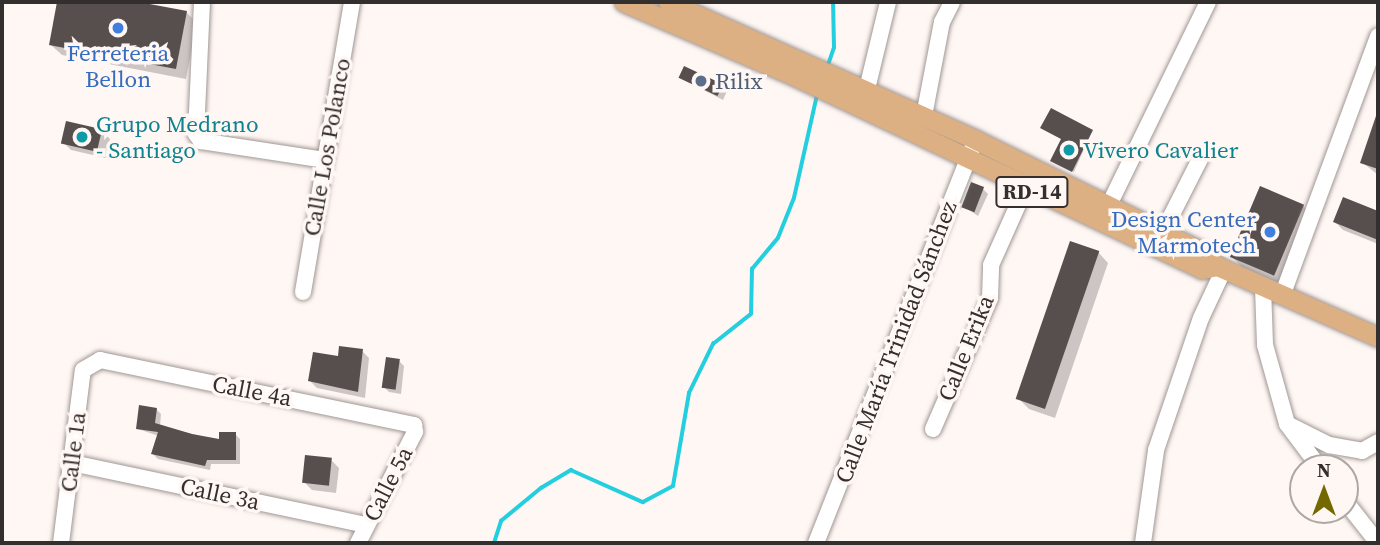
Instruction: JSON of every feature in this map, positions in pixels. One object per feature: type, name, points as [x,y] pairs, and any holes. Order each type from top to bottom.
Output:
[{"type":"main road","name":"RD-14","points":[[624,2],[789,64],[862,87],[1205,253],[1220,267],[1378,337]]},
{"type":"main road","name":"RD-14","points":[[668,2],[789,64],[850,105],[1025,189],[1202,269],[1220,267]]},
{"type":"street","points":[[202,2],[196,134],[201,141],[325,160]]},
{"type":"street","name":"Calle Los Polanco","points":[[303,292],[352,2]]},
{"type":"street","points":[[862,87],[888,2]]},
{"type":"street","points":[[924,116],[942,22],[952,2]]},
{"type":"street","points":[[1109,205],[1208,2]]},
{"type":"street","points":[[1282,296],[1378,36]]},
{"type":"street","name":"Calle María Trinidad Sánchez","points":[[816,543],[976,140]]},
{"type":"street","points":[[1163,232],[1200,159]]},
{"type":"street","name":"Calle Erika","points":[[933,429],[990,298],[991,265],[1025,189]]},
{"type":"street","points":[[1143,543],[1156,450],[1220,267]]},
{"type":"street","points":[[1263,287],[1265,345],[1287,424],[1310,454]]},
{"type":"street","name":"Calle 4a","points":[[91,365],[100,360],[414,425]]},
{"type":"street","name":"Calle 1a","points":[[61,543],[83,370],[91,365]]},
{"type":"street","points":[[1287,424],[1340,447],[1362,451],[1378,442]]},
{"type":"street","name":"Calle 5a","points":[[358,543],[415,432],[414,425]]},
{"type":"street","name":"Calle 3a","points":[[72,463],[368,525]]},
{"type":"street","points":[[1359,519],[1378,543]]},
{"type":"building","name":"Ferreteria Bellon","points":[[57,2],[139,2],[187,11],[176,69],[49,45]]},
{"type":"building","name":"Rilix","points":[[684,66],[723,84],[717,96],[679,78]]},
{"type":"building","name":"Vivero Cavalier","points":[[1051,108],[1093,130],[1072,172],[1050,161],[1061,139],[1040,128]]},
{"type":"building","points":[[1378,113],[1378,169],[1360,163]]},
{"type":"building","name":"Grupo Medrano - Santiago","points":[[66,121],[102,129],[97,152],[61,143]]},
{"type":"building","points":[[971,182],[984,187],[974,212],[961,207]]},
{"type":"building","name":"Design Center Marmotech","points":[[1260,186],[1304,205],[1274,276],[1230,257]]},
{"type":"building","points":[[1343,197],[1378,211],[1378,240],[1333,222]]},
{"type":"building","points":[[1070,241],[1099,251],[1045,409],[1016,399]]},
{"type":"building","points":[[339,346],[363,349],[358,392],[308,381],[313,352],[338,356]]},
{"type":"building","points":[[386,357],[400,359],[396,390],[382,388]]},
{"type":"building","points":[[139,405],[157,408],[155,423],[192,434],[219,439],[219,432],[236,432],[236,460],[207,460],[205,466],[151,454],[158,432],[136,429]]},
{"type":"building","points":[[305,455],[332,458],[329,486],[302,483]]},
{"type":"waterway","points":[[828,65],[834,48],[833,2]]},
{"type":"waterway","points":[[494,543],[501,521],[541,488],[571,470],[643,502],[673,486],[689,393],[713,344],[751,314],[752,269],[778,238],[794,198],[817,95]]},
{"type":"place","name":"Ferreteria Bellon","points":[[118,28]]},
{"type":"place","name":"Rilix","points":[[701,81]]},
{"type":"place","name":"Grupo Medrano - Santiago","points":[[82,137]]},
{"type":"place","name":"Vivero Cavalier","points":[[1069,150]]},
{"type":"place","name":"Design Center Marmotech","points":[[1270,232]]}]
